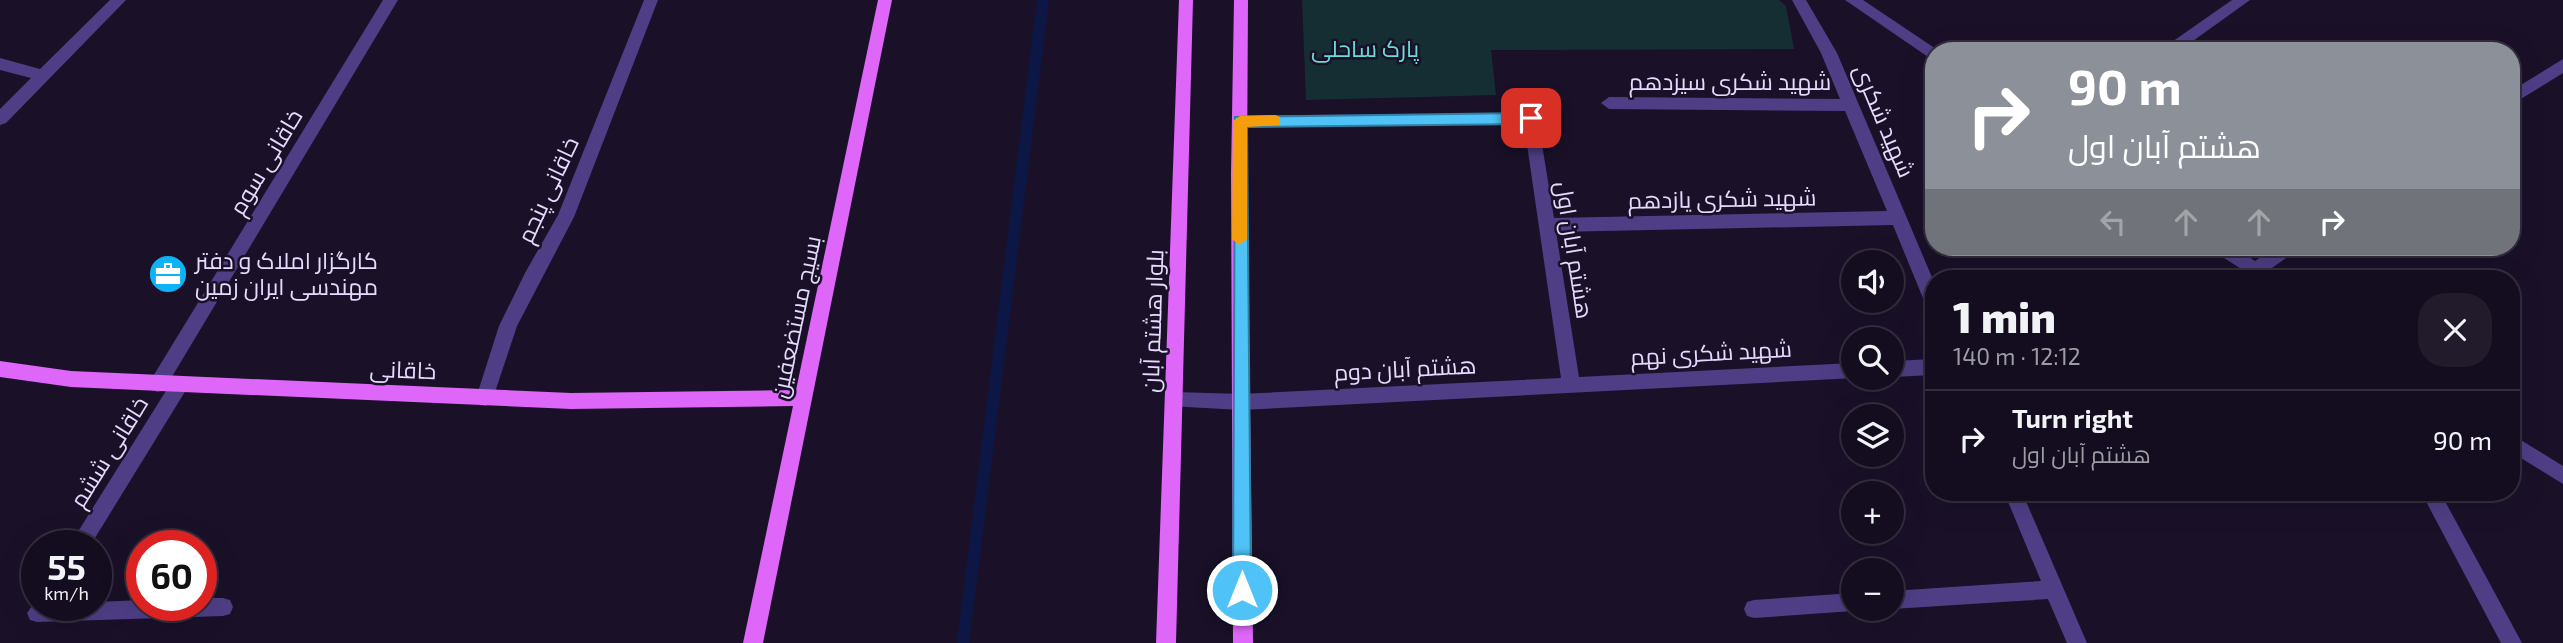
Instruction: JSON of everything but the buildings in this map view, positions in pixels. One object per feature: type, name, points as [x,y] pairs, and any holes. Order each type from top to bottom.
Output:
[{"type":"main road","name":"بسیج مستضعفین","points":[[753,643],[885,0]]},
{"type":"main road","name":"بلوار هشتم آبان","points":[[1166,643],[1186,0]]},
{"type":"main road","points":[[1241,0],[1243,643]]},
{"type":"main road","name":"خاقانی","points":[[0,369],[71,379],[485,398],[570,401],[804,398]]},
{"type":"street","points":[[0,119],[119,0]]},
{"type":"street","name":"خاقانی سوم","points":[[158,384],[391,0]]},
{"type":"street","name":"خاقانی پنجم","points":[[485,398],[508,327],[531,278],[566,217],[652,0]]},
{"type":"street","name":"شهید شکری","points":[[1799,0],[1829,53],[1925,282]]},
{"type":"street","points":[[1853,0],[1925,49]]},
{"type":"street","points":[[2180,42],[2243,0]]},
{"type":"street","points":[[0,64],[43,76]]},
{"type":"street","points":[[2520,93],[2563,65]]},
{"type":"street","name":"شهید شکری سیزدهم","points":[[1609,103],[1851,105]]},
{"type":"street","name":"هشتم آبان اول","points":[[1240,121],[1531,118],[1571,385]]},
{"type":"street","name":"شهید شکری یازدهم","points":[[1547,225],[1898,218]]},
{"type":"street","points":[[2234,256],[2255,270]]},
{"type":"street","points":[[2265,270],[2280,256]]},
{"type":"street","points":[[1904,368],[1925,367]]},
{"type":"street","name":"شهید شکری نهم","points":[[1571,385],[1841,372]]},
{"type":"street","name":"خاقانی ششم","points":[[89,530],[180,384]]},
{"type":"street","name":"هشتم آبان دوم","points":[[1175,400],[1241,402],[1571,385]]},
{"type":"street","points":[[2520,448],[2563,476]]},
{"type":"street","points":[[2017,501],[2077,643]]},
{"type":"street","points":[[2435,501],[2512,643]]},
{"type":"street","points":[[1904,599],[2054,589]]},
{"type":"street","points":[[1754,609],[1841,603]]},
{"type":"street","points":[[112,611],[223,607]]},
{"type":"green space","name":"پارک ساحلی","points":[[1302,0],[1779,0],[1786,6],[1794,49],[1491,50],[1496,95],[1306,100]]},
{"type":"waterway","points":[[963,643],[1043,0]]},
{"type":"slow traffic","points":[[1239,239],[1240,121],[1275,121]]},
{"type":"place","name":"کارگزار املاک و دفتر مهندسی ایران زمین","points":[[168,274]]},
{"type":"route","points":[[1242,590],[1240,121],[1531,118]]}]
